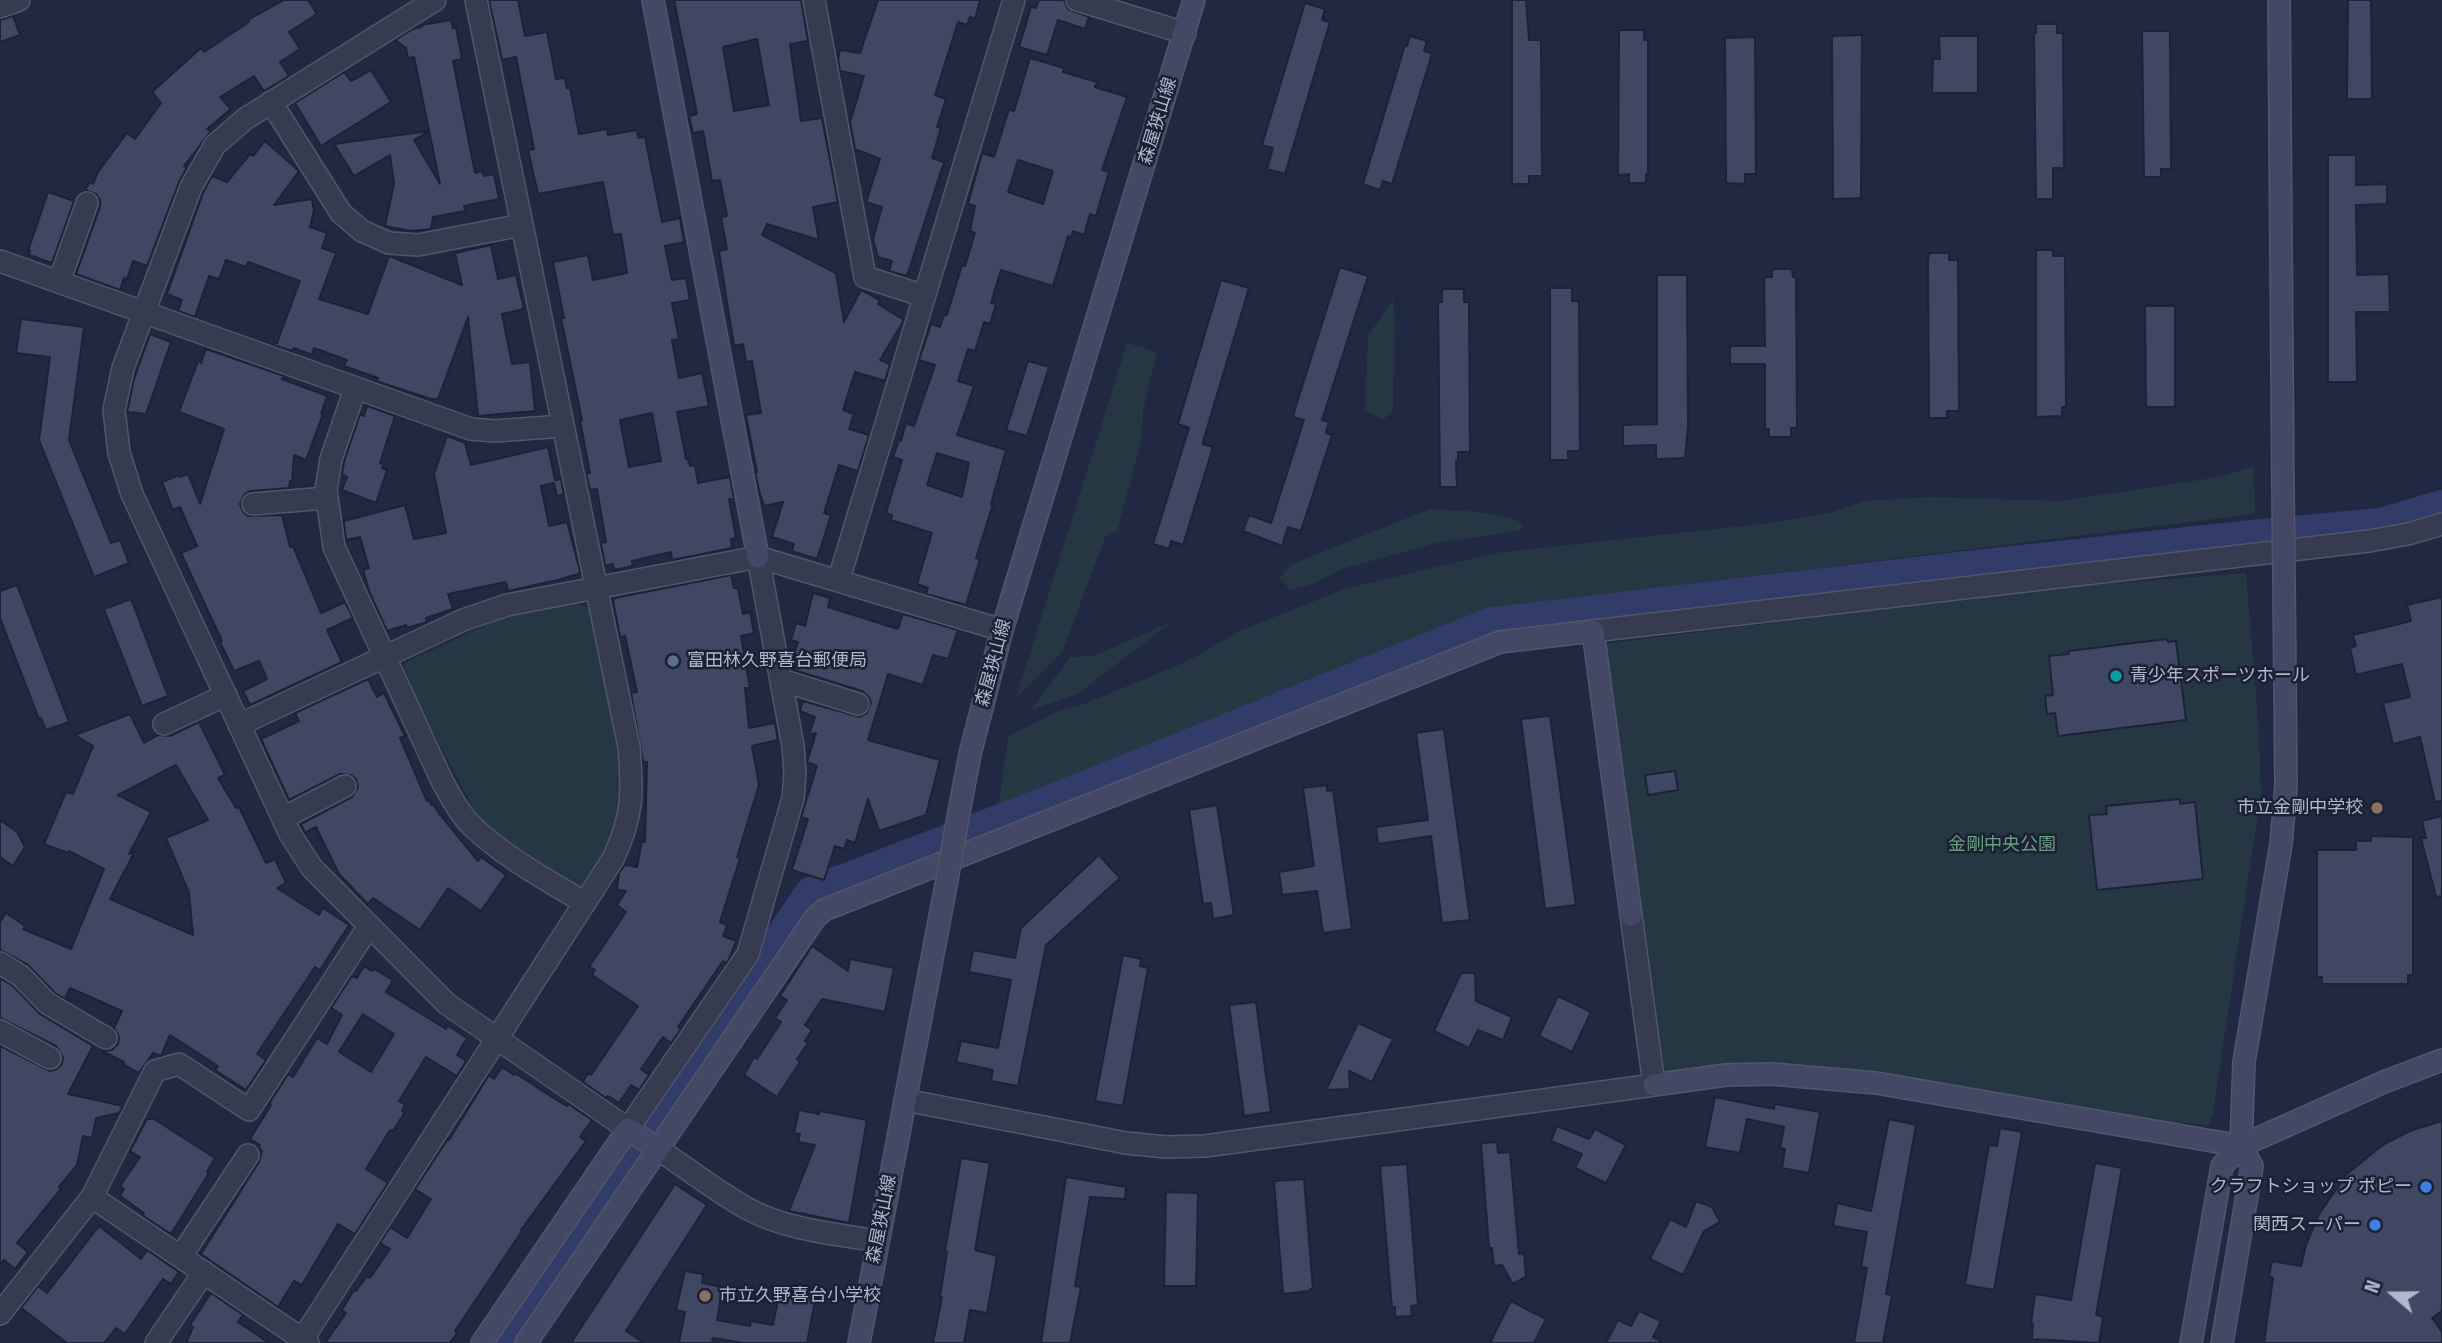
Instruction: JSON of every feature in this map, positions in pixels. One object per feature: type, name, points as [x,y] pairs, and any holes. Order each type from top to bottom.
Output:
[{"type":"street","points":[[0,7],[19,0]]},
{"type":"street","points":[[435,0],[245,119],[215,145],[191,187],[123,368],[114,410],[119,453],[132,494],[283,818],[312,868],[369,926],[447,1004],[749,1209],[804,1228],[878,1241]]},
{"type":"street","points":[[92,1196],[304,1342],[613,859],[625,832],[632,805],[629,747],[476,0]]},
{"type":"street","points":[[526,1343],[748,954],[793,797],[793,746],[653,0]]},
{"type":"street","points":[[814,0],[865,277],[924,296]]},
{"type":"street","points":[[839,579],[1014,0]]},
{"type":"street","points":[[1077,0],[1185,33]]},
{"type":"street","name":"森屋狭山線","points":[[859,1343],[970,754],[1002,630],[1194,0]]},
{"type":"street","points":[[2222,1343],[2252,1166],[2241,1146],[2244,1062],[2281,844],[2286,786],[2279,0]]},
{"type":"street","points":[[271,102],[341,213],[362,231],[389,243],[418,245],[522,225]]},
{"type":"street","points":[[59,282],[87,204]]},
{"type":"street","points":[[0,261],[471,429],[495,431],[563,426]]},
{"type":"street","points":[[355,388],[331,459],[326,490],[334,547],[456,807],[472,826],[508,855],[585,903]]},
{"type":"street","points":[[253,504],[327,498]]},
{"type":"street","points":[[482,1343],[824,910],[1500,642],[2369,541],[2442,524]]},
{"type":"street","points":[[239,725],[463,620],[488,611],[507,605],[758,557],[839,579],[1002,630]]},
{"type":"street","points":[[1592,631],[1654,1085]]},
{"type":"street","points":[[780,680],[858,704]]},
{"type":"street","points":[[164,724],[226,695]]},
{"type":"street","points":[[283,818],[345,786]]},
{"type":"street","points":[[0,1314],[92,1196],[155,1071],[179,1064],[249,1110],[369,926]]},
{"type":"street","points":[[0,963],[21,976],[47,1003],[106,1038]]},
{"type":"street","points":[[0,1031],[50,1058]]},
{"type":"street","points":[[2191,1343],[2222,1166],[2241,1146],[2384,1082],[2442,1060]]},
{"type":"street","points":[[905,1100],[1126,1143],[1166,1147],[1205,1146],[1727,1075],[1772,1074],[1876,1083],[2241,1146]]},
{"type":"street","points":[[181,1256],[248,1154]]},
{"type":"street","points":[[156,1343],[204,1272]]},
{"type":"green space","points":[[1393,299],[1393,411],[1383,420],[1365,410],[1368,336]]},
{"type":"green space","points":[[1127,343],[1157,352],[1143,411],[1142,439],[1117,531],[1105,537],[1063,651],[1016,698]]},
{"type":"green space","points":[[2254,466],[2255,514],[1493,608],[999,804],[1008,736],[1058,711],[1084,704],[1190,660],[1237,632],[1344,589],[1495,553],[1770,523],[1833,512],[1865,501],[1929,497],[2061,501],[2219,477]]},
{"type":"green space","points":[[1430,509],[1505,516],[1524,525],[1519,531],[1436,543],[1342,569],[1318,582],[1291,590],[1279,578],[1294,563]]},
{"type":"green space","name":"金剛中央公園","points":[[2246,573],[2259,732],[2261,793],[2209,1125],[2154,1121],[1719,1069],[1661,1073],[1603,644],[2049,588]]},
{"type":"green space","points":[[578,604],[589,608],[623,774],[623,813],[612,844],[582,889],[482,825],[407,682],[404,663],[512,613]]},
{"type":"green space","points":[[1172,622],[1076,695],[1031,710],[1070,657],[1093,656]]},
{"type":"building","points":[[284,0],[308,0],[317,14],[289,32],[300,49],[280,62],[289,76],[264,91],[254,76],[220,97],[231,109],[207,129],[211,131],[184,166],[187,167],[147,266],[133,261],[120,290],[76,274],[100,207],[96,194],[85,190],[90,182],[93,184],[98,172],[127,133],[135,139],[161,103],[152,92],[201,48],[204,52],[249,22],[248,20]]},
{"type":"building","points":[[489,0],[518,0],[525,36],[547,32],[556,79],[565,78],[567,88],[570,87],[579,134],[607,129],[608,135],[637,130],[638,138],[645,137],[662,222],[680,218],[684,242],[665,246],[672,280],[686,278],[690,300],[672,303],[679,339],[672,340],[679,378],[702,373],[709,406],[677,412],[686,459],[690,466],[695,465],[698,483],[730,477],[734,499],[729,499],[736,538],[731,539],[732,548],[672,560],[671,552],[632,561],[633,566],[614,570],[613,564],[605,566],[601,543],[606,542],[597,489],[590,490],[586,474],[590,473],[582,420],[561,318],[564,318],[553,262],[588,255],[593,280],[627,273],[621,234],[613,235],[603,182],[538,194],[528,150],[534,149],[516,57],[502,60]],"holes":[[[652,413],[661,461],[629,467],[620,420]]]},
{"type":"building","points":[[674,0],[801,0],[808,41],[790,44],[801,121],[822,118],[838,202],[813,207],[819,240],[767,224],[762,235],[836,273],[844,322],[861,290],[880,300],[878,304],[904,320],[880,360],[890,364],[885,381],[855,372],[843,410],[854,414],[849,429],[869,435],[858,471],[839,465],[824,513],[831,515],[817,559],[792,551],[794,544],[772,537],[783,502],[764,506],[760,494],[746,415],[761,413],[752,361],[746,362],[743,344],[734,346],[719,251],[727,249],[721,217],[727,216],[720,180],[712,181],[703,131],[693,133],[689,116],[697,114]],"holes":[[[757,39],[769,105],[734,111],[723,47]]]},
{"type":"building","points":[[878,0],[980,0],[975,19],[970,17],[967,25],[958,22],[935,95],[946,99],[937,127],[941,128],[932,158],[944,162],[907,276],[889,271],[892,261],[878,257],[873,239],[882,207],[866,202],[880,159],[855,149],[850,122],[864,76],[840,71],[838,59],[840,50],[860,53]]},
{"type":"building","points":[[1039,0],[1064,0],[1068,9],[1089,17],[1085,29],[1058,20],[1047,55],[1019,47],[1031,7],[1036,8]]},
{"type":"building","points":[[1512,0],[1526,0],[1529,40],[1541,40],[1542,176],[1529,176],[1529,184],[1512,184]]},
{"type":"building","points":[[2348,0],[2371,0],[2372,99],[2347,99]]},
{"type":"building","points":[[1305,3],[1325,9],[1322,20],[1330,22],[1285,174],[1267,169],[1273,148],[1262,145]]},
{"type":"building","points":[[13,16],[20,35],[0,42],[0,20]]},
{"type":"building","points":[[451,20],[453,28],[456,27],[462,59],[453,61],[475,173],[482,171],[484,176],[494,174],[499,199],[464,206],[465,211],[433,217],[431,229],[411,231],[385,226],[394,184],[390,155],[354,176],[334,144],[429,131],[414,140],[440,184],[414,57],[408,58],[406,48],[395,40],[422,25]]},
{"type":"building","points":[[2036,24],[2057,24],[2057,33],[2063,33],[2064,168],[2053,168],[2053,199],[2036,199]]},
{"type":"building","points":[[1619,30],[1644,30],[1644,40],[1648,40],[1646,183],[1629,183],[1629,174],[1618,175]]},
{"type":"building","points":[[2142,31],[2170,31],[2171,169],[2161,169],[2161,177],[2144,177]]},
{"type":"building","points":[[1862,35],[1861,198],[1833,199],[1832,36]]},
{"type":"building","points":[[1410,36],[1427,41],[1424,51],[1432,54],[1392,184],[1383,181],[1380,190],[1363,184]]},
{"type":"building","points":[[1939,36],[1978,36],[1978,93],[1932,93],[1933,59],[1940,59]]},
{"type":"building","points":[[1755,37],[1756,174],[1745,174],[1745,184],[1726,183],[1725,38]]},
{"type":"building","points":[[1030,58],[1064,68],[1063,72],[1097,82],[1095,87],[1127,97],[1102,170],[1109,172],[1096,216],[1090,214],[1084,235],[1073,231],[1071,237],[1068,236],[1053,286],[1001,270],[991,303],[996,304],[990,324],[984,322],[975,351],[968,349],[958,381],[974,386],[957,435],[1006,450],[966,605],[926,594],[928,588],[917,584],[932,533],[891,520],[892,515],[886,513],[902,460],[893,457],[906,423],[914,426],[935,365],[919,360],[931,324],[940,327],[944,315],[947,315],[975,233],[970,231],[975,206],[968,204],[982,153],[994,157],[1009,109],[1014,111]],"holes":[[[1018,160],[1053,171],[1043,204],[1008,192]],[[937,453],[969,463],[962,497],[927,485]]]},
{"type":"building","points":[[371,70],[391,102],[321,146],[295,103],[344,72],[351,81]]},
{"type":"building","points":[[265,141],[299,171],[274,205],[312,199],[314,211],[310,227],[327,233],[322,248],[336,253],[319,299],[368,314],[389,256],[462,285],[455,253],[491,245],[498,279],[516,275],[524,309],[502,314],[512,364],[530,362],[535,411],[478,416],[468,317],[438,399],[431,399],[376,381],[378,378],[344,366],[347,360],[314,348],[312,355],[294,348],[292,351],[274,345],[300,281],[248,262],[246,267],[226,260],[219,279],[209,276],[195,317],[178,311],[182,300],[167,294],[203,193],[212,176],[227,182],[250,154],[253,156]]},
{"type":"building","points":[[2328,155],[2356,155],[2356,185],[2387,184],[2387,204],[2356,205],[2357,275],[2389,274],[2390,312],[2356,312],[2357,382],[2328,382]]},
{"type":"building","points":[[48,192],[74,201],[52,263],[29,255],[28,251]]},
{"type":"building","points":[[2036,250],[2053,250],[2053,256],[2065,256],[2066,407],[2062,407],[2062,416],[2036,417]]},
{"type":"building","points":[[1929,253],[1949,253],[1949,260],[1958,260],[1959,411],[1947,411],[1947,418],[1929,418]]},
{"type":"building","points":[[1340,267],[1368,276],[1322,420],[1329,422],[1326,433],[1332,435],[1301,531],[1288,527],[1282,546],[1243,531],[1249,515],[1271,523],[1304,420],[1293,417],[1295,409]]},
{"type":"building","points":[[1772,269],[1792,269],[1793,277],[1796,277],[1797,428],[1791,428],[1791,437],[1769,437],[1769,429],[1765,429],[1765,364],[1730,364],[1730,346],[1765,346],[1764,277],[1772,277]]},
{"type":"building","points":[[1657,275],[1687,275],[1688,426],[1685,458],[1656,459],[1656,445],[1623,446],[1623,425],[1657,424]]},
{"type":"building","points":[[1221,280],[1249,288],[1204,438],[1203,444],[1213,447],[1183,545],[1171,541],[1169,549],[1153,544],[1189,428],[1178,424]]},
{"type":"building","points":[[1550,288],[1572,288],[1572,301],[1579,301],[1580,451],[1568,451],[1568,460],[1550,460]]},
{"type":"building","points":[[1442,289],[1464,289],[1464,302],[1469,302],[1470,452],[1458,452],[1457,487],[1440,487],[1438,302],[1442,302]]},
{"type":"building","points":[[2145,306],[2175,306],[2175,407],[2146,407]]},
{"type":"building","points":[[21,319],[84,327],[69,440],[111,543],[120,540],[129,563],[94,577],[39,440],[50,357],[16,353]]},
{"type":"building","points":[[150,334],[171,342],[146,414],[127,412],[134,379]]},
{"type":"building","points":[[206,349],[284,376],[282,379],[327,396],[306,460],[294,455],[289,488],[251,491],[245,494],[240,504],[248,516],[282,515],[290,547],[293,546],[321,613],[345,602],[353,618],[327,630],[342,662],[250,705],[243,691],[267,679],[259,661],[234,671],[181,553],[197,546],[180,507],[173,510],[162,482],[188,474],[200,504],[224,429],[179,412],[198,361],[201,363]]},
{"type":"building","points":[[1028,361],[1049,367],[1027,436],[1006,430]]},
{"type":"building","points":[[367,406],[395,416],[380,463],[384,464],[382,468],[387,470],[376,503],[342,490],[347,477],[342,474],[344,462],[360,414],[364,416]]},
{"type":"building","points":[[447,436],[465,443],[471,465],[548,447],[555,480],[561,479],[564,494],[557,496],[554,483],[541,486],[549,526],[567,522],[580,571],[558,580],[508,591],[506,582],[448,594],[453,609],[426,618],[427,622],[387,631],[369,591],[363,570],[369,568],[360,537],[346,540],[344,521],[405,505],[414,539],[446,533],[434,474]]},
{"type":"building","points":[[731,575],[734,588],[738,588],[743,614],[750,612],[754,633],[741,636],[750,688],[745,688],[749,728],[775,723],[778,740],[752,746],[759,785],[720,922],[727,925],[723,936],[736,941],[729,959],[726,963],[723,961],[678,1027],[681,1029],[671,1043],[663,1037],[641,1069],[649,1075],[639,1090],[631,1085],[619,1103],[608,1096],[606,1098],[583,1082],[588,1073],[591,1075],[638,1006],[592,975],[595,970],[589,967],[626,912],[617,905],[626,891],[617,890],[619,873],[625,865],[637,867],[642,841],[645,842],[647,762],[643,762],[631,693],[637,692],[625,636],[620,637],[613,601],[615,598]]},
{"type":"building","points":[[17,585],[69,722],[46,730],[41,718],[39,719],[0,618],[0,591]]},
{"type":"building","points":[[813,593],[830,598],[828,607],[898,629],[903,614],[958,630],[948,659],[933,655],[923,685],[888,674],[868,740],[940,760],[926,815],[879,831],[868,799],[855,843],[847,840],[844,849],[835,846],[824,880],[792,870],[808,819],[801,817],[817,766],[807,762],[816,733],[809,735],[815,717],[800,711],[803,701],[860,717],[867,713],[871,702],[862,691],[794,670],[797,660],[793,658],[798,642],[791,640],[796,623],[805,626]]},
{"type":"building","points":[[2442,597],[2442,801],[2435,802],[2420,737],[2393,744],[2383,703],[2410,697],[2402,664],[2356,675],[2350,648],[2356,646],[2353,635],[2411,621],[2407,605]]},
{"type":"building","points":[[131,599],[168,696],[142,706],[104,609]]},
{"type":"building","name":"青少年スポーツホール","points":[[2167,639],[2168,642],[2176,641],[2186,720],[2058,736],[2055,713],[2047,714],[2045,696],[2053,695],[2049,656],[2069,654],[2068,651]]},
{"type":"building","points":[[368,679],[377,697],[384,693],[405,736],[400,738],[427,801],[433,804],[478,861],[481,857],[506,875],[481,911],[448,888],[420,930],[373,898],[368,904],[339,874],[316,827],[305,833],[301,824],[352,797],[358,787],[356,779],[351,775],[340,774],[289,800],[261,739],[299,721],[295,713]]},
{"type":"building","points":[[130,714],[144,743],[158,735],[170,736],[199,722],[225,775],[218,778],[236,808],[239,807],[266,863],[275,859],[286,883],[277,888],[319,915],[323,908],[349,925],[320,970],[315,967],[257,1054],[266,1060],[246,1090],[215,1070],[218,1066],[170,1035],[161,1056],[153,1053],[139,1073],[123,1064],[124,1062],[102,1051],[112,1050],[118,1044],[119,1037],[114,1028],[122,1011],[70,988],[65,999],[55,993],[28,965],[0,950],[0,922],[6,913],[25,926],[23,929],[71,949],[104,869],[69,851],[68,853],[44,844],[66,792],[73,794],[93,746],[75,735]],"holes":[[[176,765],[208,820],[166,838],[189,893],[193,935],[110,899],[135,851],[129,854],[151,812],[118,795]]]},
{"type":"building","points":[[1550,716],[1576,905],[1545,909],[1521,719]]},
{"type":"building","points":[[1444,729],[1470,920],[1442,923],[1431,836],[1378,844],[1376,827],[1428,820],[1416,733]]},
{"type":"building","points":[[1675,771],[1678,790],[1648,795],[1645,775]]},
{"type":"building","points":[[1327,785],[1327,791],[1333,790],[1352,929],[1323,933],[1317,891],[1282,895],[1279,872],[1314,866],[1303,788]]},
{"type":"building","points":[[2180,799],[2180,804],[2195,802],[2203,879],[2097,890],[2089,815],[2107,814],[2106,806]]},
{"type":"building","points":[[1217,805],[1234,915],[1213,919],[1211,903],[1203,904],[1189,810]]},
{"type":"building","points":[[2442,816],[2442,896],[2436,897],[2421,838],[2426,838],[2422,821]]},
{"type":"building","points":[[0,820],[17,832],[25,847],[13,866],[0,857]]},
{"type":"building","points":[[2371,836],[2413,837],[2413,975],[2408,975],[2408,984],[2322,984],[2322,977],[2317,977],[2317,850],[2356,850],[2356,841],[2371,841]]},
{"type":"building","points":[[1099,855],[1120,878],[1046,945],[1018,1086],[991,1081],[993,1070],[956,1062],[961,1041],[998,1048],[1011,980],[969,972],[973,950],[1015,958],[1021,928]]},
{"type":"building","points":[[812,946],[848,971],[850,959],[894,968],[885,1012],[822,999],[805,1025],[812,1030],[805,1041],[808,1043],[797,1059],[800,1062],[777,1097],[744,1075],[754,1057],[757,1059],[781,1022],[775,1018],[787,1000],[780,996]]},
{"type":"building","points":[[1123,955],[1141,959],[1140,966],[1148,968],[1123,1106],[1095,1101]]},
{"type":"building","points":[[364,966],[393,980],[386,992],[446,1029],[447,1025],[467,1038],[457,1055],[466,1061],[457,1076],[426,1057],[399,1101],[405,1105],[402,1111],[405,1112],[393,1131],[390,1130],[366,1169],[388,1183],[355,1234],[338,1224],[302,1285],[294,1281],[278,1307],[201,1254],[259,1162],[262,1151],[258,1147],[260,1145],[250,1139],[271,1105],[269,1104],[288,1074],[293,1077],[317,1038],[327,1044],[342,1015],[331,1008],[352,976],[357,978]],"holes":[[[363,1014],[394,1034],[371,1072],[339,1052]]]},
{"type":"building","points":[[1461,973],[1475,973],[1476,1001],[1512,1017],[1503,1040],[1478,1030],[1469,1048],[1434,1031]]},
{"type":"building","points":[[0,978],[13,986],[40,1014],[93,1046],[68,1094],[123,1106],[119,1113],[96,1118],[92,1138],[83,1136],[77,1165],[17,1243],[28,1252],[15,1269],[4,1260],[0,1265],[0,1046],[50,1071],[62,1064],[63,1057],[56,1046],[0,1018]]},
{"type":"building","points":[[1558,996],[1591,1012],[1572,1052],[1539,1036]]},
{"type":"building","points":[[1256,1002],[1271,1112],[1244,1116],[1229,1005]]},
{"type":"building","points":[[1358,1023],[1393,1039],[1372,1082],[1349,1071],[1350,1089],[1326,1090]]},
{"type":"building","points":[[502,1067],[592,1120],[580,1137],[586,1141],[521,1230],[455,1331],[457,1333],[450,1343],[325,1343],[346,1313],[342,1310],[354,1290],[356,1291],[367,1276],[370,1278],[390,1249],[380,1243],[390,1227],[407,1238],[431,1199],[415,1189],[489,1075],[494,1079]]},
{"type":"building","points":[[1715,1097],[1774,1109],[1775,1104],[1820,1112],[1809,1173],[1782,1168],[1785,1149],[1780,1148],[1784,1127],[1747,1119],[1740,1153],[1705,1147]]},
{"type":"building","points":[[799,1110],[867,1120],[849,1223],[789,1211],[815,1145],[798,1142],[800,1134],[794,1133]]},
{"type":"building","points":[[147,1119],[154,1119],[215,1158],[207,1172],[209,1173],[171,1234],[120,1196],[124,1189],[120,1186],[140,1157],[130,1151]]},
{"type":"building","points":[[1889,1119],[1916,1125],[1886,1294],[1892,1295],[1883,1343],[1854,1343],[1867,1268],[1861,1267],[1867,1232],[1833,1226],[1837,1203],[1871,1211]]},
{"type":"building","points":[[2442,1121],[2442,1311],[2432,1318],[2442,1332],[2442,1343],[2264,1343],[2273,1278],[2269,1277],[2272,1261],[2301,1266],[2306,1245],[2319,1214],[2347,1174],[2384,1144],[2410,1131]]},
{"type":"building","points":[[1557,1126],[1589,1139],[1595,1129],[1626,1145],[1606,1183],[1575,1168],[1582,1154],[1551,1141]]},
{"type":"building","points":[[2000,1128],[2022,1132],[1994,1290],[1965,1285],[1989,1145],[1997,1146]]},
{"type":"building","points":[[1497,1142],[1498,1153],[1510,1152],[1519,1254],[1524,1253],[1526,1277],[1513,1284],[1502,1265],[1494,1266],[1492,1248],[1489,1248],[1481,1143]]},
{"type":"building","points":[[961,1158],[990,1163],[975,1250],[997,1256],[987,1313],[970,1310],[964,1343],[933,1343],[942,1297],[945,1251]]},
{"type":"building","points":[[2095,1163],[2122,1168],[2096,1315],[2103,1317],[2099,1343],[2032,1339],[2035,1294],[2071,1300]]},
{"type":"building","points":[[1407,1164],[1418,1305],[1411,1306],[1412,1316],[1395,1317],[1380,1166]]},
{"type":"building","points":[[1066,1177],[1126,1187],[1125,1199],[1090,1197],[1075,1286],[1081,1287],[1070,1343],[1041,1343]]},
{"type":"building","points":[[1304,1179],[1313,1289],[1283,1294],[1274,1181]]},
{"type":"building","points":[[675,1184],[707,1205],[626,1331],[644,1343],[571,1343]]},
{"type":"building","points":[[1166,1192],[1198,1193],[1196,1286],[1164,1286]]},
{"type":"building","points":[[1696,1201],[1712,1207],[1720,1222],[1704,1231],[1683,1275],[1650,1259],[1670,1219],[1686,1227]]},
{"type":"building","points":[[99,1226],[141,1259],[147,1250],[179,1272],[171,1284],[163,1279],[125,1334],[116,1328],[104,1343],[67,1343],[21,1308],[38,1286],[47,1293]]},
{"type":"building","points":[[685,1271],[703,1274],[702,1283],[723,1287],[717,1320],[750,1326],[751,1321],[773,1325],[781,1285],[817,1291],[807,1343],[743,1343],[713,1338],[712,1343],[679,1343],[685,1312],[676,1310]]},
{"type":"building","points":[[211,1293],[243,1315],[238,1322],[269,1343],[186,1343],[193,1327],[190,1325]]},
{"type":"building","points":[[1511,1301],[1546,1319],[1534,1343],[1490,1343]]},
{"type":"building","points":[[1639,1311],[1661,1321],[1653,1337],[1664,1343],[1606,1343],[1618,1320],[1631,1326]]},
{"type":"waterway","points":[[508,1343],[813,895],[1040,808],[1493,626],[1965,570],[2381,527],[2442,509]]},
{"type":"place","name":"富田林久野喜台郵便局","points":[[673,661]]},
{"type":"place","name":"青少年スポーツホール","points":[[2116,676]]},
{"type":"place","name":"市立金剛中学校","points":[[2377,808]]},
{"type":"place","name":"クラフトショップ ポピー","points":[[2426,1187]]},
{"type":"place","name":"関西スーパー","points":[[2375,1225]]},
{"type":"place","name":"市立久野喜台小学校","points":[[705,1296]]}]
